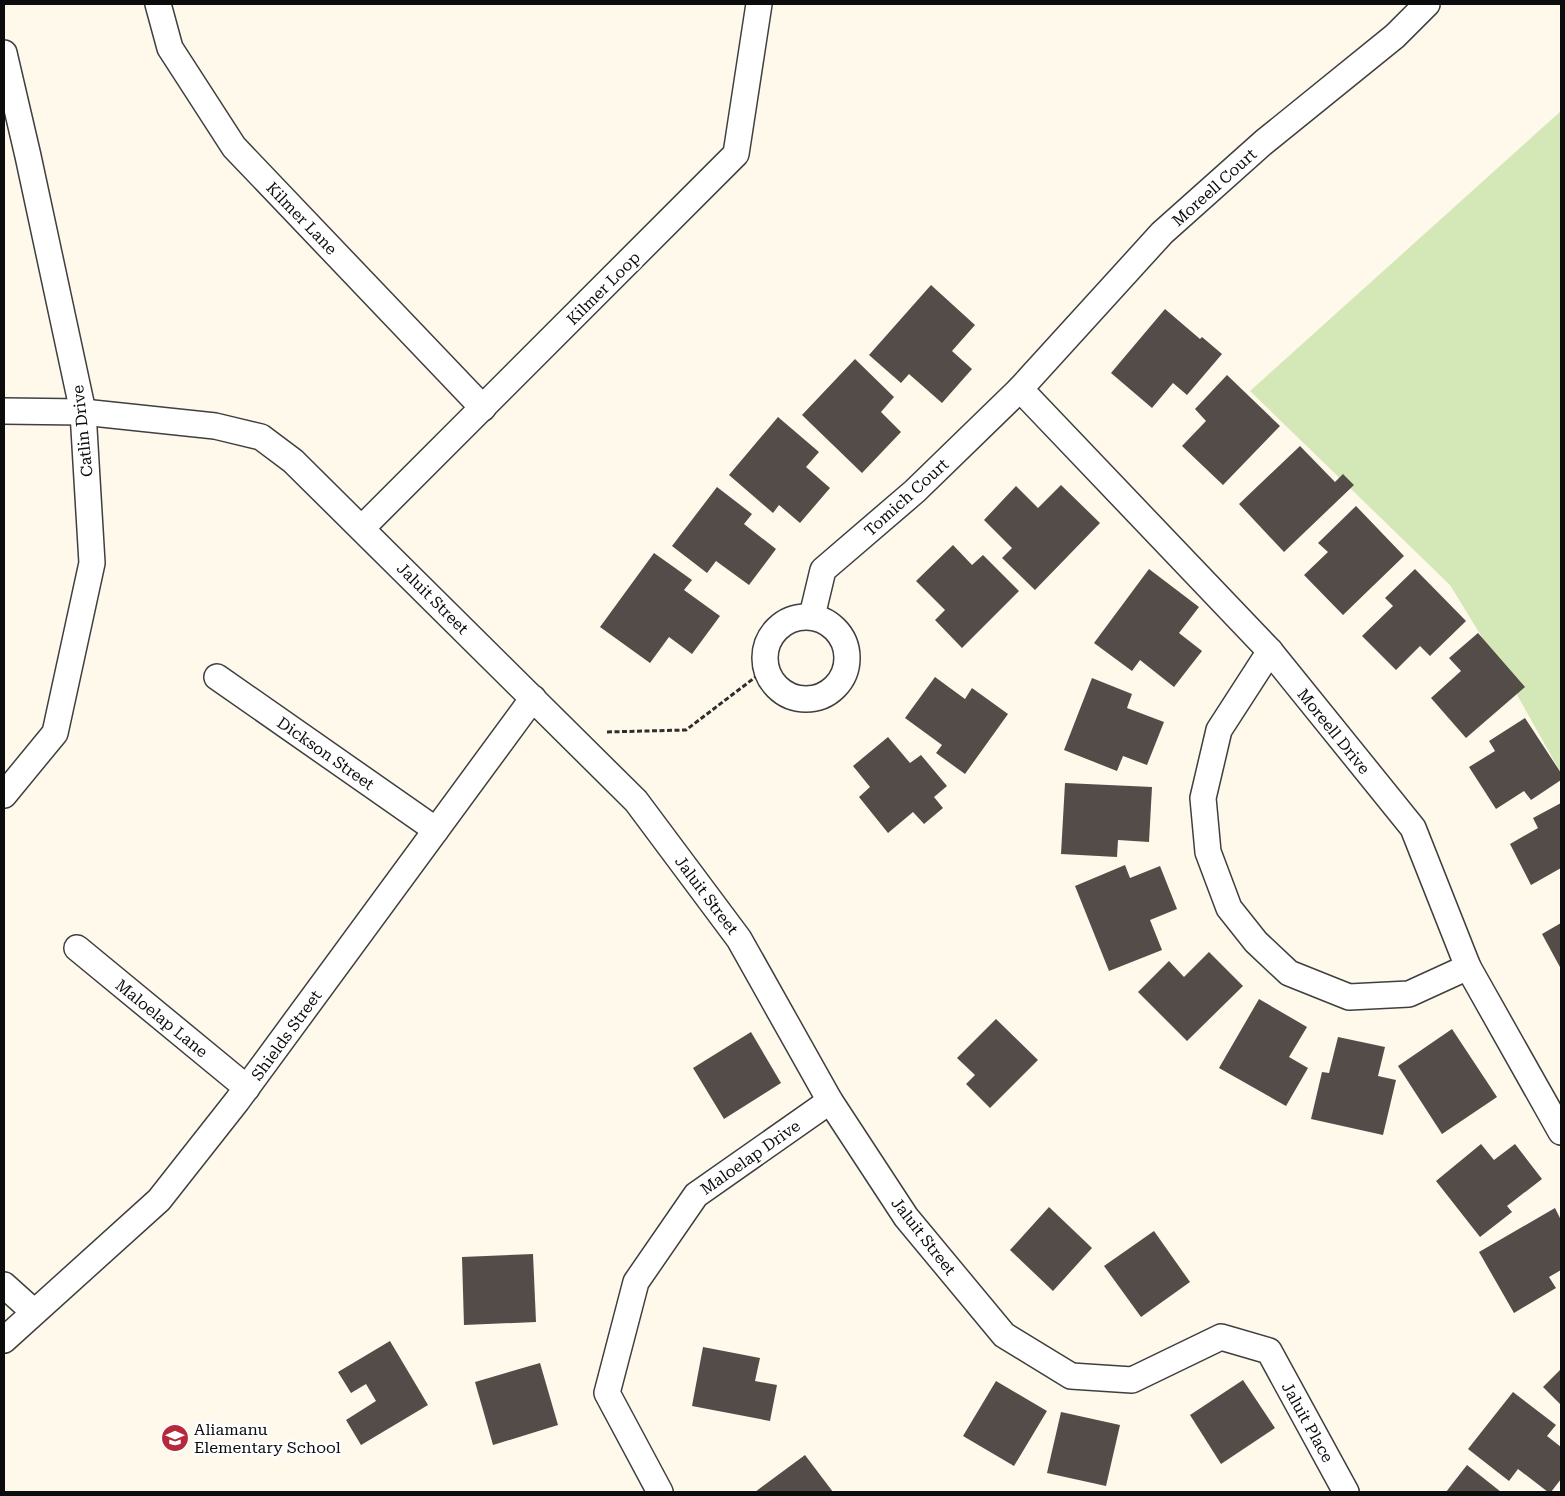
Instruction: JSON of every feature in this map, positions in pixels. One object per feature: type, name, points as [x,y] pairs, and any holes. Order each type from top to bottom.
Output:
[{"type":"street","name":"Kilmer Lane","points":[[158,4],[170,48],[234,147],[483,408]]},
{"type":"street","name":"Kilmer Loop","points":[[362,528],[736,154],[759,4]]},
{"type":"street","name":"Moreell Court","points":[[1020,389],[1162,233],[1264,142],[1396,36],[1427,4]]},
{"type":"street","name":"Catlin Drive","points":[[4,53],[83,412],[92,563],[55,733],[4,796]]},
{"type":"street","name":"Tomich Court","points":[[812,616],[823,570],[915,491],[1020,389]]},
{"type":"street","name":"Moreell Drive","points":[[1020,389],[1270,651],[1413,828],[1468,967],[1561,1132]]},
{"type":"street","name":"Jaluit Street","points":[[4,411],[83,412],[215,426],[261,437],[293,460],[636,801],[739,939],[830,1101],[906,1218],[1004,1335],[1071,1376],[1132,1380],[1221,1337],[1269,1351]]},
{"type":"street","points":[[812,616],[827,622],[839,632],[846,647],[848,662],[842,678],[832,690],[818,698],[802,699],[786,694],[774,683],[766,669],[765,653],[770,637],[781,625],[796,618],[812,616]]},
{"type":"street","points":[[1270,651],[1219,730],[1203,798],[1208,852],[1229,908],[1256,942],[1289,973],[1348,997],[1409,994],[1468,967]]},
{"type":"street","name":"Dickson Street","points":[[217,677],[436,830]]},
{"type":"street","name":"Shields Street","points":[[4,1340],[159,1200],[247,1088],[533,698]]},
{"type":"street","name":"Maloelap Lane","points":[[77,948],[247,1088]]},
{"type":"street","name":"Maloelap Drive","points":[[660,1492],[607,1392],[636,1282],[696,1195],[830,1101]]},
{"type":"street","points":[[4,1285],[34,1312]]},
{"type":"street","name":"Jaluit Place","points":[[1269,1351],[1346,1492]]},
{"type":"path","points":[[568,733],[686,730],[766,669]]},
{"type":"green space","points":[[1561,111],[1561,773],[1512,686],[1450,585],[1250,391]]},
{"type":"building","points":[[931,285],[975,325],[952,351],[972,369],[942,403],[909,374],[901,383],[869,355]]},
{"type":"building","points":[[1165,309],[1200,339],[1202,337],[1222,354],[1187,395],[1173,383],[1152,408],[1111,373]]},
{"type":"building","points":[[855,359],[894,397],[881,412],[901,432],[862,473],[802,415]]},
{"type":"building","points":[[1227,375],[1280,426],[1223,485],[1182,446],[1206,421],[1195,409]]},
{"type":"building","points":[[778,417],[819,452],[806,467],[830,488],[800,523],[779,505],[773,513],[729,475]]},
{"type":"building","points":[[1300,446],[1335,482],[1343,474],[1354,485],[1284,552],[1239,504]]},
{"type":"building","points":[[1061,485],[1100,523],[1035,590],[1002,558],[1012,548],[984,520],[1016,486],[1038,508]]},
{"type":"building","points":[[717,487],[752,514],[744,524],[776,549],[749,585],[716,561],[707,573],[672,546]]},
{"type":"building","points":[[1356,506],[1404,556],[1343,615],[1304,575],[1328,552],[1318,543]]},
{"type":"building","points":[[953,545],[972,565],[983,555],[1019,591],[962,648],[935,620],[945,610],[916,581]]},
{"type":"building","points":[[654,553],[692,580],[684,590],[720,616],[692,654],[669,637],[650,663],[600,627]]},
{"type":"building","points":[[1149,569],[1199,607],[1179,633],[1202,651],[1174,687],[1140,660],[1132,671],[1094,643]]},
{"type":"building","points":[[1415,569],[1466,621],[1430,656],[1420,646],[1396,670],[1362,636],[1393,606],[1385,598]]},
{"type":"building","points":[[1478,633],[1525,687],[1466,738],[1431,698],[1461,671],[1449,658]]},
{"type":"building","points":[[935,677],[965,699],[972,688],[1008,714],[965,774],[936,753],[942,745],[905,718]]},
{"type":"building","points":[[1092,678],[1132,694],[1127,708],[1164,722],[1147,765],[1123,756],[1117,771],[1064,750]]},
{"type":"building","points":[[1525,718],[1561,773],[1561,780],[1531,800],[1524,791],[1496,809],[1469,767],[1495,751],[1489,741]]},
{"type":"building","points":[[888,737],[910,763],[921,755],[947,786],[934,797],[943,808],[924,824],[913,812],[888,833],[859,797],[870,787],[853,766]]},
{"type":"building","points":[[1065,783],[1152,787],[1149,842],[1118,840],[1117,857],[1061,854]]},
{"type":"building","points":[[1561,803],[1561,868],[1531,885],[1510,844],[1538,828],[1533,818]]},
{"type":"building","points":[[1125,865],[1130,878],[1160,866],[1177,909],[1150,920],[1162,950],[1109,971],[1075,886]]},
{"type":"building","points":[[1561,923],[1561,969],[1542,934]]},
{"type":"building","points":[[1209,952],[1243,986],[1187,1041],[1138,992],[1169,961],[1184,977]]},
{"type":"building","points":[[1259,999],[1307,1027],[1289,1057],[1308,1068],[1286,1106],[1219,1068]]},
{"type":"building","points":[[996,1019],[1038,1060],[990,1108],[966,1084],[975,1075],[957,1058]]},
{"type":"building","points":[[1452,1029],[1497,1097],[1442,1134],[1398,1066]]},
{"type":"building","points":[[751,1032],[781,1083],[724,1119],[693,1068]]},
{"type":"building","points":[[1338,1037],[1385,1047],[1378,1076],[1396,1080],[1383,1135],[1311,1119],[1322,1072],[1329,1073]]},
{"type":"building","points":[[1481,1144],[1494,1160],[1515,1144],[1542,1179],[1507,1206],[1512,1212],[1480,1237],[1436,1181]]},
{"type":"building","points":[[1049,1207],[1092,1248],[1053,1291],[1010,1250]]},
{"type":"building","points":[[1555,1208],[1561,1220],[1561,1270],[1549,1277],[1556,1288],[1514,1313],[1479,1252]]},
{"type":"building","points":[[1154,1231],[1190,1282],[1141,1317],[1104,1266]]},
{"type":"building","points":[[533,1254],[536,1322],[464,1325],[462,1257]]},
{"type":"building","points":[[390,1341],[428,1405],[361,1445],[346,1420],[376,1401],[366,1384],[351,1393],[338,1372]]},
{"type":"building","points":[[703,1347],[760,1358],[755,1381],[777,1385],[770,1421],[692,1406]]},
{"type":"building","points":[[540,1363],[558,1425],[493,1445],[475,1382]]},
{"type":"building","points":[[1561,1369],[1561,1405],[1543,1387]]},
{"type":"building","points":[[1243,1380],[1275,1428],[1221,1464],[1190,1415]]},
{"type":"building","points":[[996,1381],[1047,1411],[1014,1466],[963,1436]]},
{"type":"building","points":[[1513,1392],[1556,1425],[1547,1436],[1561,1447],[1561,1479],[1551,1492],[1548,1492],[1518,1469],[1509,1481],[1468,1449]]},
{"type":"building","points":[[1061,1412],[1120,1425],[1106,1486],[1047,1473]]},
{"type":"building","points":[[805,1455],[833,1492],[755,1492]]},
{"type":"building","points":[[1467,1465],[1501,1492],[1446,1492]]},
{"type":"place","name":"Aliamanu Elementary School","points":[[175,1438]]}]
